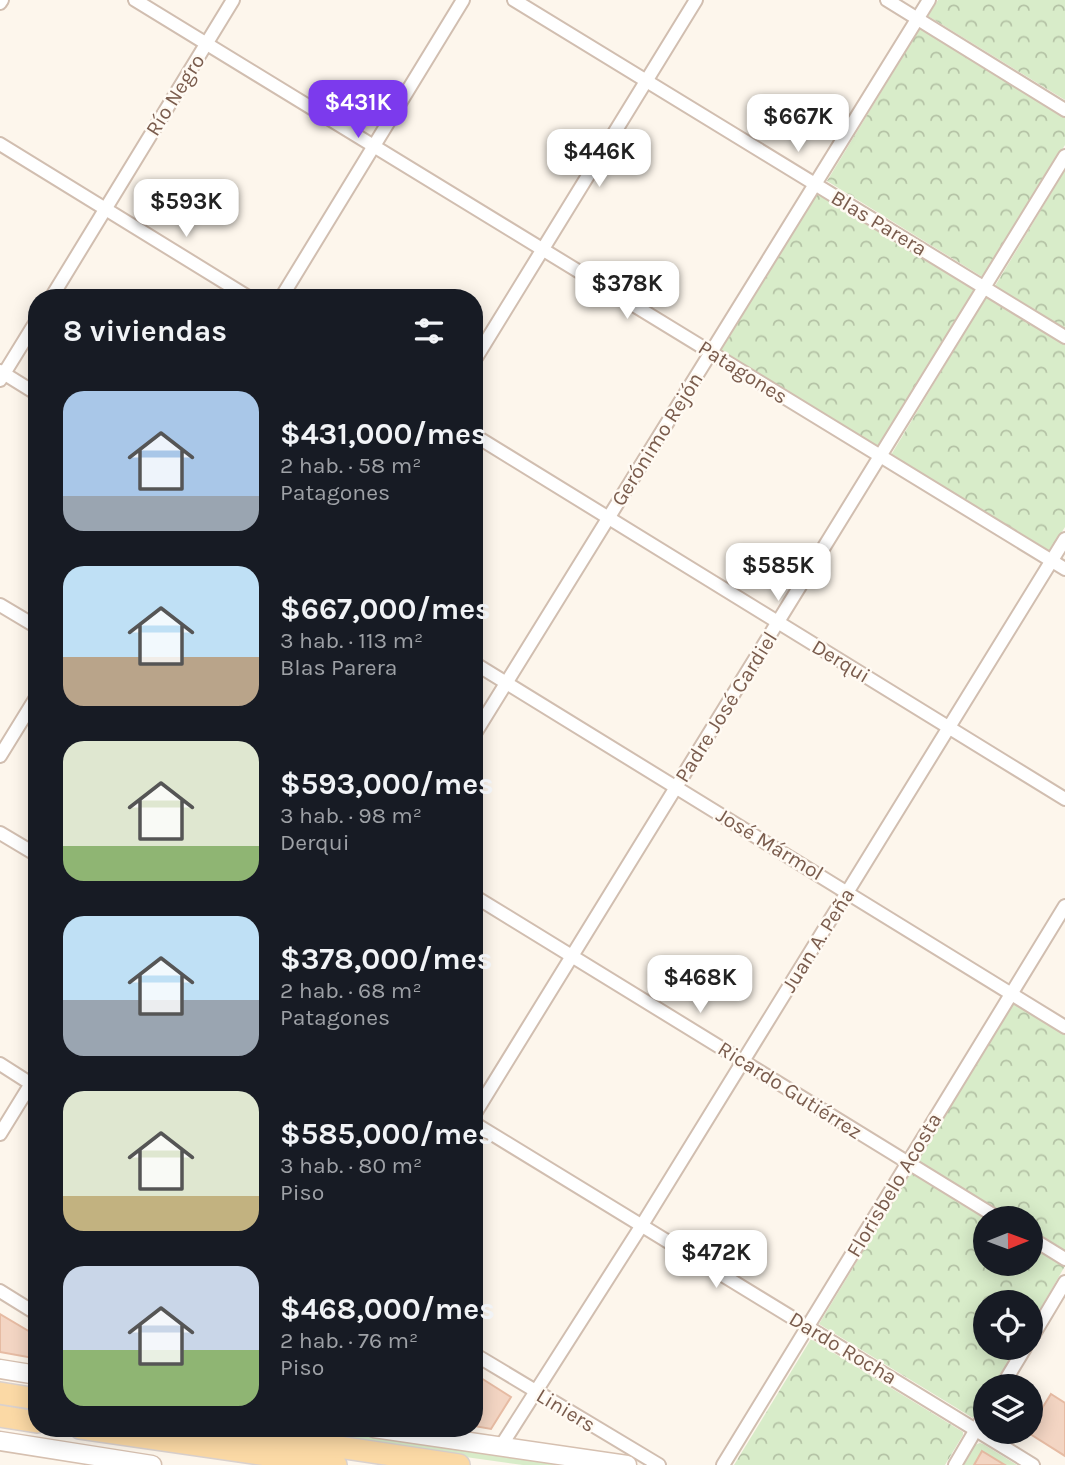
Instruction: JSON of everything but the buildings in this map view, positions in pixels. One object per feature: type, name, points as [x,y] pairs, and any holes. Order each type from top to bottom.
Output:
[{"type":"main road","points":[[0,1369],[28,1374]]},
{"type":"main road","points":[[0,1393],[28,1398]]},
{"type":"main road","points":[[0,1416],[28,1421]]},
{"type":"main road","points":[[142,1437],[336,1465]]},
{"type":"main road","points":[[272,1437],[459,1465]]},
{"type":"main road","points":[[438,1437],[627,1465]]},
{"type":"main road","points":[[0,1441],[152,1465]]},
{"type":"street","name":"Patagones","points":[[135,0],[1065,569]]},
{"type":"street","name":"Río Negro","points":[[56,289],[233,0]]},
{"type":"street","points":[[286,289],[463,0]]},
{"type":"street","name":"Blas Parera","points":[[514,0],[1065,337]]},
{"type":"street","points":[[483,347],[696,0]]},
{"type":"street","points":[[887,0],[1065,110]]},
{"type":"street","name":"Gerónimo Rejón","points":[[483,721],[929,0]]},
{"type":"street","points":[[0,144],[235,289]]},
{"type":"street","name":"Padre José Cardiel","points":[[483,1100],[1065,156]]},
{"type":"street","points":[[28,334],[1,375],[28,389]]},
{"type":"street","name":"Derqui","points":[[483,441],[1065,799]]},
{"type":"street","name":"Juan A. Peña","points":[[501,1446],[642,1225],[1065,539]]},
{"type":"street","points":[[0,605],[28,622]]},
{"type":"street","name":"José Mármol","points":[[483,668],[1065,1027]]},
{"type":"street","points":[[0,756],[28,711]]},
{"type":"street","points":[[0,833],[28,850]]},
{"type":"street","name":"Ricardo Gutiérrez","points":[[483,902],[978,1206]]},
{"type":"street","name":"Florisbelo Acosta","points":[[723,1465],[1065,906]]},
{"type":"street","points":[[0,1064],[28,1078]]},
{"type":"street","points":[[0,1134],[28,1092]]},
{"type":"street","name":"Dardo Rocha","points":[[483,1128],[973,1427]]},
{"type":"street","points":[[1043,1245],[1065,1259]]},
{"type":"street","points":[[1043,1319],[1065,1282]]},
{"type":"street","points":[[0,1291],[28,1308]]},
{"type":"street","name":"Liniers","points":[[483,1359],[659,1465]]},
{"type":"street","points":[[955,1465],[973,1434]]},
{"type":"street","name":"Dardo Rocha","points":[[999,1444],[1032,1465]]},
{"type":"green space","points":[[938,0],[1065,0],[1065,100],[928,16]]},
{"type":"green space","points":[[920,28],[1065,117],[1065,145],[984,278],[827,181]]},
{"type":"green space","points":[[1065,170],[1065,329],[995,286]]},
{"type":"green space","points":[[816,193],[975,289],[878,448],[720,351]]},
{"type":"green space","points":[[986,297],[1065,345],[1065,527],[1050,551],[891,455]]},
{"type":"green space","points":[[1015,999],[1065,1030],[1065,1254],[1043,1240],[1043,1206],[986,1206],[911,1160]]},
{"type":"green space","points":[[911,1172],[973,1210],[973,1276],[1043,1276],[1043,1252],[1065,1266],[1043,1304],[1043,1290],[973,1290],[973,1360],[1010,1360],[1001,1374],[973,1374],[973,1418],[819,1324]]},
{"type":"green space","points":[[811,1339],[963,1432],[945,1465],[734,1465]]},
{"type":"green space","points":[[324,1437],[390,1437],[592,1465],[523,1465]]},
{"type":"green space","points":[[983,1444],[1017,1465],[964,1465],[975,1445]]}]
